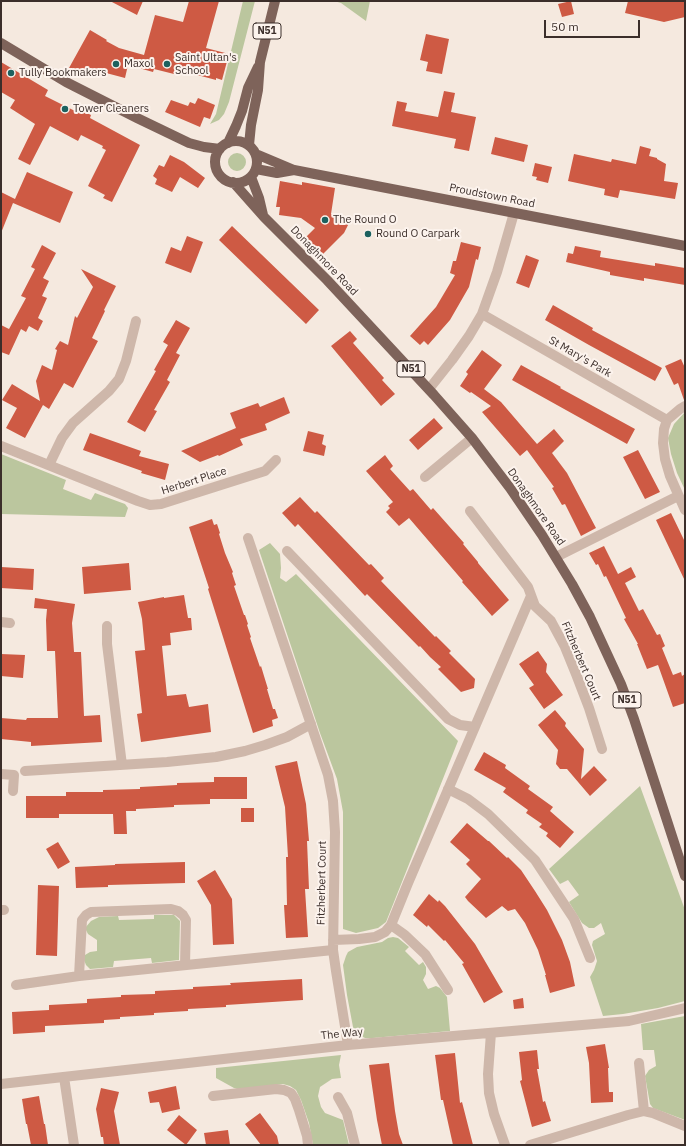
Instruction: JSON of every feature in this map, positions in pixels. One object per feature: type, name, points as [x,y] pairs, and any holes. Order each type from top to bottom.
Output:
[{"type":"main road","name":"N51","points":[[249,145],[258,90],[260,62],[275,1]]},
{"type":"main road","points":[[1,43],[66,82],[189,143],[204,147],[224,146],[238,141],[249,145],[256,154],[257,164],[253,173],[245,180],[233,182]]},
{"type":"main road","name":"N51","points":[[233,182],[225,179],[218,172],[216,162],[218,153],[236,126],[242,111],[248,88],[260,62]]},
{"type":"main road","name":"Proudstown Road","points":[[256,154],[294,170],[685,246]]},
{"type":"main road","name":"Proudstown Road","points":[[253,173],[277,173],[294,170]]},
{"type":"main road","points":[[253,173],[264,217]]},
{"type":"main road","name":"Donaghmore Road","points":[[233,182],[264,217],[327,280],[429,389],[472,438],[510,488],[556,557],[590,617],[621,684],[634,719],[685,876]]},
{"type":"street","points":[[429,389],[469,336],[482,314],[497,272],[514,212]]},
{"type":"street","name":"St Mary's Park","points":[[482,314],[668,420]]},
{"type":"street","points":[[49,465],[62,438],[73,423],[109,391],[119,380],[126,361],[136,321]]},
{"type":"street","points":[[685,406],[668,420],[664,429],[663,443],[665,459],[678,496],[685,510]]},
{"type":"street","points":[[425,476],[472,438]]},
{"type":"street","name":"Herbert Place","points":[[1,446],[138,502],[150,505],[161,504],[265,470],[276,460]]},
{"type":"street","points":[[556,557],[678,496]]},
{"type":"street","name":"Fitzherbert Court","points":[[470,511],[528,587],[535,606],[551,620],[565,647],[589,708],[602,749]]},
{"type":"street","name":"Fitzherbert Court","points":[[248,538],[328,775],[333,801],[336,832],[333,945],[348,1045]]},
{"type":"street","points":[[287,551],[448,719],[460,725],[475,727]]},
{"type":"street","points":[[16,985],[79,976],[185,965],[333,945],[375,937],[385,932],[391,925],[531,596]]},
{"type":"street","points":[[107,626],[107,644],[122,765]]},
{"type":"street","points":[[25,771],[216,757],[245,752],[287,737],[311,724]]},
{"type":"street","points":[[1,774],[14,775],[13,790]]},
{"type":"street","points":[[448,789],[468,799],[488,814],[535,860],[574,919],[590,958]]},
{"type":"street","points":[[79,976],[82,920],[91,912],[178,911],[186,920],[185,965]]},
{"type":"street","points":[[391,925],[405,935],[425,954],[448,990]]},
{"type":"street","name":"The Way","points":[[1,1084],[348,1045],[629,1021],[685,1008]]},
{"type":"street","points":[[491,1033],[488,1074],[489,1093],[494,1114],[505,1145]]},
{"type":"street","points":[[639,1062],[644,1111]]},
{"type":"street","points":[[64,1077],[74,1145]]},
{"type":"street","points":[[213,1096],[276,1089],[284,1090],[290,1093],[295,1099],[299,1110],[307,1136],[308,1145]]},
{"type":"street","points":[[338,1096],[347,1113],[354,1145]]},
{"type":"street","points":[[530,1145],[644,1111],[653,1113],[685,1126]]},
{"type":"green space","points":[[243,1],[255,1],[229,102],[224,114],[219,120],[210,124],[216,114]]},
{"type":"green space","points":[[334,1],[370,1],[366,21],[341,3]]},
{"type":"green space","points":[[233,153],[241,153],[246,158],[244,169],[241,171],[233,171],[228,166],[228,158]]},
{"type":"green space","points":[[685,412],[685,490],[677,473],[668,438],[674,424]]},
{"type":"green space","points":[[1,454],[66,480],[63,489],[91,500],[95,493],[125,504],[128,508],[125,517],[1,514]]},
{"type":"green space","points":[[270,543],[280,554],[280,578],[286,582],[296,574],[458,741],[386,922],[378,928],[356,933],[343,929],[343,812],[337,779],[320,733],[259,550]]},
{"type":"green space","points":[[640,786],[685,910],[685,1001],[658,1008],[603,1016],[590,977],[597,961],[592,945],[593,941],[605,934],[601,923],[594,928],[589,928],[582,923],[569,902],[579,895],[568,880],[560,884],[549,869]]},
{"type":"green space","points":[[154,915],[174,915],[180,921],[179,960],[152,963],[151,958],[114,961],[113,967],[90,969],[86,965],[84,960],[85,955],[90,952],[97,951],[97,940],[88,934],[85,928],[91,921],[99,917],[118,916],[119,920],[154,919]]},
{"type":"green space","points":[[393,937],[398,938],[409,947],[405,951],[419,965],[423,962],[426,967],[426,974],[423,980],[428,989],[436,986],[440,988],[447,997],[450,1031],[373,1038],[365,1038],[357,1034],[353,1027],[347,995],[343,965],[346,956],[348,952],[357,947],[382,942]]},
{"type":"green space","points":[[685,1016],[685,1120],[653,1108],[650,1104],[645,1076],[649,1070],[656,1066],[654,1050],[643,1050],[641,1024]]},
{"type":"green space","points":[[341,1055],[339,1065],[341,1078],[332,1079],[320,1087],[318,1096],[321,1107],[325,1113],[343,1120],[349,1145],[313,1145],[309,1123],[301,1100],[296,1090],[290,1086],[283,1084],[241,1090],[234,1088],[216,1078],[216,1068]]},
{"type":"building","points":[[110,1],[143,1],[137,15]]},
{"type":"building","points":[[189,1],[219,1],[206,48],[229,54],[222,80],[216,78],[216,80],[175,69],[174,74],[154,69],[153,72],[128,65],[125,78],[91,69],[87,77],[69,68],[90,30],[119,48],[144,55],[155,15],[183,22]]},
{"type":"building","points":[[571,1],[574,14],[562,17],[558,4]]},
{"type":"building","points":[[628,1],[685,1],[685,17],[664,22],[625,13]]},
{"type":"building","points":[[426,34],[449,39],[442,74],[426,71],[428,62],[420,60]]},
{"type":"building","points":[[1,62],[48,90],[45,96],[77,112],[79,109],[91,115],[90,118],[140,145],[112,202],[103,198],[105,195],[88,186],[106,150],[102,148],[103,146],[81,135],[78,141],[50,126],[30,165],[18,159],[35,124],[10,108],[15,100],[1,92]]},
{"type":"building","points":[[444,91],[455,93],[451,112],[476,117],[469,151],[454,148],[456,139],[392,126],[397,101],[407,103],[405,111],[438,117]]},
{"type":"building","points":[[198,98],[215,105],[210,119],[204,117],[200,127],[165,112],[171,100],[188,106],[190,102],[195,104]]},
{"type":"building","points":[[495,137],[528,145],[524,162],[491,154]]},
{"type":"building","points":[[640,146],[651,149],[649,156],[657,158],[666,164],[664,181],[678,183],[675,199],[620,190],[618,198],[604,195],[605,189],[568,181],[574,154],[611,162],[612,159],[636,164]]},
{"type":"building","points":[[170,155],[184,162],[205,178],[198,188],[180,177],[172,192],[155,184],[157,179],[153,176],[159,165],[164,167]]},
{"type":"building","points":[[535,163],[552,167],[548,183],[536,180],[537,177],[532,176]]},
{"type":"building","points":[[27,172],[73,192],[60,223],[13,203],[1,233],[1,192],[15,199]]},
{"type":"building","name":"The Round O","points":[[280,181],[302,185],[302,182],[335,188],[331,214],[349,223],[344,233],[320,257],[303,240],[315,228],[301,218],[279,215],[280,207],[276,207]]},
{"type":"building","points":[[232,226],[319,310],[306,324],[219,240]]},
{"type":"building","points":[[187,236],[203,242],[191,273],[165,263],[171,247],[181,251]]},
{"type":"building","points":[[461,242],[481,247],[478,260],[476,259],[469,287],[450,320],[428,345],[424,341],[420,345],[410,336],[436,307],[455,275],[450,273],[453,261],[456,261]]},
{"type":"building","points":[[42,245],[56,253],[43,278],[49,281],[42,296],[47,298],[38,318],[43,321],[38,331],[29,326],[26,332],[21,329],[9,355],[1,352],[1,325],[9,329],[26,298],[21,296],[35,269],[31,267]]},
{"type":"building","points":[[575,246],[601,251],[600,257],[655,266],[655,263],[685,268],[685,285],[644,278],[644,281],[610,275],[610,272],[566,262],[568,253],[573,254]]},
{"type":"building","points":[[526,255],[539,260],[529,288],[516,283]]},
{"type":"building","points":[[81,269],[116,286],[92,338],[98,341],[73,388],[64,383],[49,409],[43,405],[25,438],[6,428],[17,408],[2,400],[12,384],[40,401],[36,381],[42,365],[52,370],[57,350],[55,349],[60,341],[68,345],[75,316],[77,318],[93,287]]},
{"type":"building","points":[[553,305],[593,328],[592,330],[662,368],[655,381],[545,320]]},
{"type":"building","points":[[176,320],[190,328],[176,353],[180,355],[167,380],[170,382],[154,410],[157,411],[145,432],[127,422],[156,371],[154,370],[168,345],[163,342]]},
{"type":"building","points":[[350,331],[357,339],[353,343],[384,378],[382,380],[395,394],[381,406],[331,346]]},
{"type":"building","points":[[482,350],[502,365],[484,389],[501,402],[537,444],[554,429],[564,441],[552,453],[567,473],[596,528],[581,536],[565,504],[562,505],[552,488],[554,487],[527,450],[520,456],[482,412],[491,406],[460,386],[468,374],[466,372]]},
{"type":"building","points":[[681,359],[685,368],[684,400],[678,383],[674,385],[665,366]]},
{"type":"building","points":[[521,365],[635,429],[627,444],[512,380]]},
{"type":"building","points":[[284,397],[290,413],[265,424],[267,430],[240,439],[243,445],[219,456],[218,455],[200,462],[181,451],[236,428],[230,413],[258,403],[260,407]]},
{"type":"building","points":[[434,418],[443,428],[418,450],[409,440]]},
{"type":"building","points":[[308,431],[324,435],[322,444],[326,446],[324,456],[303,451]]},
{"type":"building","points":[[90,433],[141,451],[139,456],[169,464],[165,480],[141,473],[142,471],[83,450]]},
{"type":"building","points":[[638,450],[660,492],[645,499],[623,457]]},
{"type":"building","points":[[385,455],[393,466],[390,469],[410,491],[413,489],[431,510],[433,508],[464,543],[463,544],[478,563],[509,600],[492,616],[409,518],[399,526],[386,512],[390,508],[388,506],[393,502],[366,471]]},
{"type":"building","points":[[300,497],[315,513],[317,511],[369,565],[371,564],[384,578],[381,581],[435,637],[436,636],[451,651],[449,653],[475,679],[474,688],[461,692],[438,669],[441,667],[420,646],[419,647],[367,594],[365,596],[298,524],[295,527],[282,513]]},
{"type":"building","points":[[671,513],[685,542],[685,581],[656,520]]},
{"type":"building","points":[[212,519],[214,525],[217,524],[225,553],[233,572],[236,585],[234,586],[248,624],[250,638],[260,667],[261,666],[273,709],[275,709],[278,718],[272,720],[273,726],[253,733],[189,527]]},
{"type":"building","points":[[604,546],[618,574],[631,567],[636,577],[625,583],[639,611],[643,609],[657,635],[660,634],[665,646],[662,648],[673,675],[681,672],[682,676],[685,674],[685,703],[673,707],[658,665],[647,669],[638,644],[624,619],[626,618],[606,576],[604,577],[598,564],[596,565],[589,553]]},
{"type":"building","points":[[129,563],[131,590],[84,594],[82,567]]},
{"type":"building","points":[[1,567],[34,569],[33,590],[1,588]]},
{"type":"building","points":[[184,595],[188,618],[191,618],[192,630],[170,633],[171,645],[162,646],[167,696],[186,694],[189,707],[208,704],[211,732],[141,742],[137,714],[142,713],[135,651],[145,650],[142,619],[138,602]]},
{"type":"building","points":[[35,598],[75,604],[72,623],[74,652],[81,652],[84,716],[100,715],[102,742],[31,746],[31,742],[1,739],[1,718],[26,720],[27,718],[58,718],[55,651],[47,651],[47,609],[34,608]]},
{"type":"building","points":[[538,651],[547,664],[546,672],[563,695],[544,709],[529,688],[534,685],[519,664]]},
{"type":"building","points":[[1,654],[25,655],[23,678],[1,676]]},
{"type":"building","points":[[555,710],[566,723],[565,726],[584,749],[581,779],[594,766],[607,780],[590,796],[567,769],[560,769],[556,764],[558,750],[538,725]]},
{"type":"building","points":[[484,752],[506,765],[505,768],[530,786],[528,789],[553,807],[550,811],[574,832],[560,848],[546,836],[548,833],[539,827],[542,824],[526,813],[528,810],[503,792],[506,788],[474,770]]},
{"type":"building","points":[[297,761],[306,804],[309,841],[307,841],[309,889],[305,889],[308,937],[286,938],[284,905],[287,905],[286,857],[288,857],[285,807],[275,766]]},
{"type":"building","points":[[214,777],[247,777],[247,799],[210,799],[210,804],[174,805],[174,807],[126,811],[127,834],[114,834],[113,814],[59,814],[59,818],[26,818],[26,796],[66,796],[66,792],[103,792],[103,790],[140,789],[140,787],[177,785],[177,783],[214,782]]},
{"type":"building","points":[[241,808],[254,808],[254,822],[241,822]]},
{"type":"building","points":[[467,823],[507,858],[508,857],[521,870],[535,891],[547,910],[562,940],[570,962],[575,986],[550,993],[538,950],[525,923],[515,909],[508,911],[502,906],[486,918],[465,897],[481,879],[466,864],[470,860],[450,842]]},
{"type":"building","points":[[58,842],[70,862],[58,869],[46,849]]},
{"type":"building","points":[[185,862],[185,883],[108,885],[108,887],[76,888],[75,867]]},
{"type":"building","points":[[215,870],[232,899],[234,944],[213,945],[211,905],[197,881]]},
{"type":"building","points":[[38,885],[59,886],[57,956],[36,955]]},
{"type":"building","points":[[429,894],[445,906],[475,944],[503,992],[484,1003],[462,964],[464,963],[445,940],[444,941],[428,925],[427,927],[413,915]]},
{"type":"building","points":[[302,979],[303,1000],[188,1009],[188,1011],[154,1013],[154,1015],[120,1017],[120,1019],[104,1020],[104,1023],[45,1026],[45,1032],[13,1034],[12,1012],[49,1010],[49,1005],[87,1003],[87,999],[121,997],[121,995],[155,994],[155,991],[231,985],[230,983]]},
{"type":"building","points":[[523,998],[524,1008],[514,1009],[513,1000]]},
{"type":"building","points":[[605,1044],[609,1068],[609,1092],[613,1092],[613,1102],[591,1103],[589,1063],[586,1047]]},
{"type":"building","points":[[537,1050],[539,1069],[537,1069],[543,1102],[545,1101],[551,1121],[532,1127],[520,1081],[522,1080],[519,1052]]},
{"type":"building","points":[[455,1053],[460,1103],[462,1102],[473,1145],[453,1145],[443,1100],[441,1100],[435,1055]]},
{"type":"building","points":[[389,1063],[395,1111],[399,1134],[403,1145],[382,1145],[377,1120],[369,1065]]},
{"type":"building","points":[[176,1086],[180,1109],[162,1113],[159,1102],[150,1103],[148,1092]]},
{"type":"building","points":[[101,1088],[119,1092],[114,1111],[120,1145],[104,1145],[103,1137],[101,1137],[96,1109]]},
{"type":"building","points":[[39,1096],[48,1145],[31,1145],[26,1124],[22,1099]]},
{"type":"building","points":[[260,1113],[277,1136],[279,1145],[261,1145],[245,1124]]},
{"type":"building","points":[[179,1115],[197,1130],[186,1145],[167,1130]]},
{"type":"building","points":[[228,1130],[230,1145],[206,1145],[204,1133]]},
{"type":"place","name":"Maxol","points":[[116,64]]},
{"type":"place","name":"Saint Ultan's School","points":[[167,64]]},
{"type":"place","name":"Tully Bookmakers","points":[[11,73]]},
{"type":"place","name":"Tower Cleaners","points":[[65,109]]},
{"type":"place","name":"The Round O","points":[[325,220]]},
{"type":"place","name":"Round O Carpark","points":[[368,234]]}]
